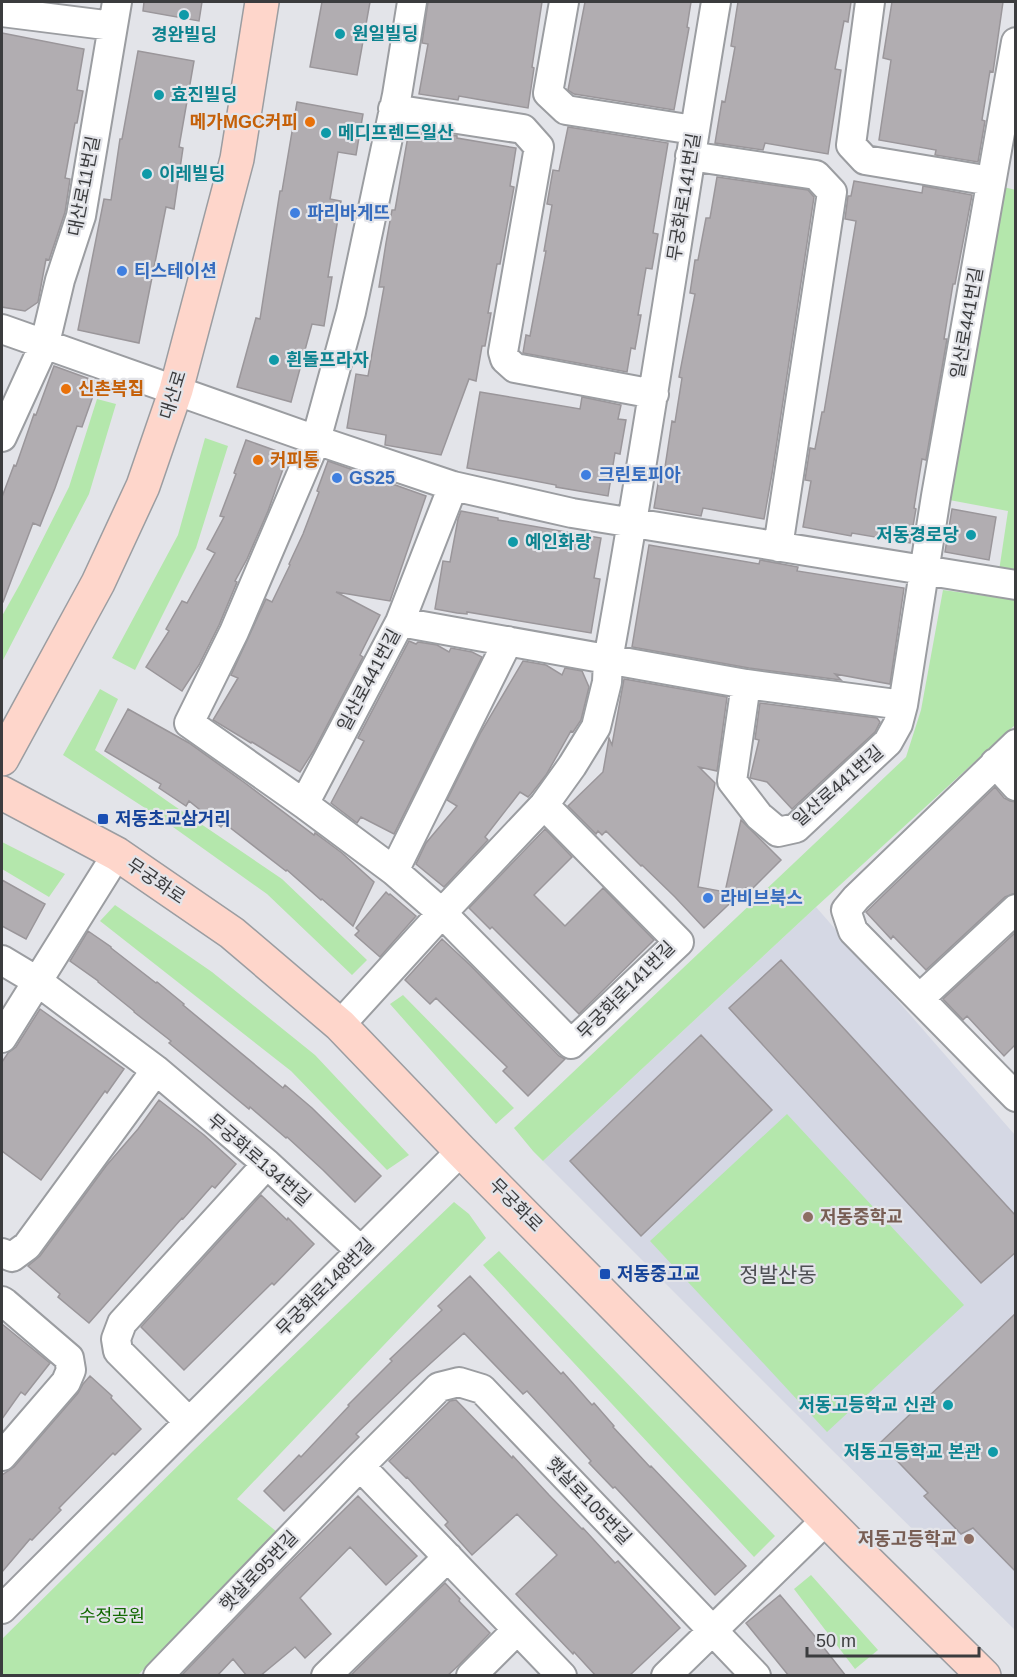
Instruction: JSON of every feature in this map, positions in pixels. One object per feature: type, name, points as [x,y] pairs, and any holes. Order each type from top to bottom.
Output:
[{"type":"main road","name":"대산로","points":[[2,759],[98,584],[142,486],[176,390],[237,159],[262,2]]},
{"type":"main road","name":"무궁화로","points":[[2,793],[117,854],[232,933],[340,1025],[461,1151],[984,1676]]},
{"type":"street","points":[[316,440],[351,312],[397,95],[412,2]]},
{"type":"street","points":[[564,2],[548,93],[566,110],[816,175],[832,192],[778,547]]},
{"type":"street","name":"무궁화로141번길","points":[[340,1025],[544,805],[596,727],[607,682],[716,2]]},
{"type":"street","points":[[870,2],[851,145],[865,160],[992,181]]},
{"type":"street","points":[[2,12],[115,14]]},
{"type":"street","name":"대산로11번길","points":[[2,437],[45,343],[60,280],[81,216],[115,14]]},
{"type":"street","name":"일산로441번길","points":[[746,684],[732,781],[759,816],[778,832],[796,828],[888,742],[898,724],[1016,42]]},
{"type":"street","points":[[393,109],[523,129],[539,147],[502,352],[505,359],[515,368],[654,393]]},
{"type":"street","points":[[2,329],[453,486],[572,513],[1016,585]]},
{"type":"street","name":"무궁화로141번길","points":[[316,440],[234,632],[189,723],[394,871],[442,913],[571,1044],[679,942],[544,805]]},
{"type":"street","name":"일산로441번길","points":[[304,804],[400,622],[453,486]]},
{"type":"street","points":[[400,622],[746,684],[903,705]]},
{"type":"street","points":[[394,871],[508,641]]},
{"type":"street","points":[[1012,1084],[920,998],[853,931],[846,910],[1016,744]]},
{"type":"street","points":[[995,763],[1016,786]]},
{"type":"street","points":[[2,1038],[117,854]]},
{"type":"street","points":[[920,998],[1016,909]]},
{"type":"street","name":"무궁화로134번길","points":[[2,960],[37,981],[156,1070],[267,1164],[360,1251]]},
{"type":"street","points":[[2,1253],[12,1257],[27,1246],[156,1070]]},
{"type":"street","name":"무궁화로148번길","points":[[2,1609],[461,1151]]},
{"type":"street","points":[[189,1422],[117,1351],[116,1340],[122,1323],[267,1164]]},
{"type":"street","points":[[2,1301],[69,1358],[71,1370],[66,1382],[2,1456]]},
{"type":"street","name":"햇살로95번길","points":[[158,1676],[439,1387],[459,1382]]},
{"type":"street","name":"햇살로105번길","points":[[459,1382],[482,1389],[756,1676]]},
{"type":"street","points":[[360,1466],[562,1676]]},
{"type":"street","points":[[666,1676],[827,1519]]},
{"type":"street","points":[[326,1676],[448,1557]]},
{"type":"street","points":[[471,1676],[518,1630]]},
{"type":"shaded area","name":"저동중학교","points":[[816,907],[1015,1135],[1015,1630],[543,1161]]},
{"type":"green space","points":[[999,186],[1016,190],[1015,574],[999,571],[1008,511],[944,499]]},
{"type":"green space","points":[[97,399],[116,404],[89,494],[2,662],[2,616],[69,487]]},
{"type":"green space","points":[[205,438],[228,446],[196,548],[135,670],[112,658],[178,535]]},
{"type":"green space","points":[[943,590],[1015,600],[1015,725],[543,1161],[514,1128],[906,757],[921,710]]},
{"type":"green space","points":[[100,689],[118,699],[95,750],[282,879],[367,960],[352,975],[267,894],[159,817],[63,755]]},
{"type":"green space","points":[[2,842],[65,874],[49,897],[2,869]]},
{"type":"green space","points":[[115,905],[212,972],[315,1055],[409,1155],[387,1170],[291,1071],[100,921]]},
{"type":"green space","points":[[403,995],[514,1108],[496,1124],[390,1004]]},
{"type":"green space","points":[[787,1114],[964,1305],[827,1432],[650,1241]]},
{"type":"green space","name":"수정공원","points":[[454,1202],[469,1214],[486,1238],[237,1499],[277,1532],[138,1675],[2,1675],[2,1639],[193,1451]]},
{"type":"green space","points":[[499,1251],[775,1536],[754,1557],[483,1265]]},
{"type":"green space","points":[[811,1575],[878,1650],[855,1669],[794,1589]]},
{"type":"building","name":"경완빌딩","points":[[144,2],[202,2],[199,21],[143,11]]},
{"type":"building","name":"원일빌딩","points":[[322,2],[370,2],[357,75],[310,67]]},
{"type":"building","points":[[428,2],[542,2],[528,108],[459,96],[458,100],[419,94],[428,44],[422,43]]},
{"type":"building","points":[[585,2],[691,2],[687,27],[689,28],[674,110],[574,94],[568,90]]},
{"type":"building","points":[[738,2],[851,2],[848,22],[844,21],[835,69],[841,70],[828,154],[765,143],[763,150],[715,143],[735,47],[731,46]]},
{"type":"building","points":[[892,2],[1003,2],[993,72],[990,71],[982,120],[985,121],[978,162],[935,155],[936,150],[879,140],[891,60],[883,58]]},
{"type":"building","points":[[2,33],[84,49],[77,90],[83,91],[65,178],[70,179],[65,212],[49,260],[46,259],[38,302],[25,311],[2,307]]},
{"type":"building","points":[[138,51],[194,61],[179,147],[183,148],[174,209],[166,207],[139,343],[78,330],[104,199],[111,200],[120,139],[122,139]]},
{"type":"building","points":[[297,102],[363,114],[356,155],[338,152],[330,199],[341,201],[328,277],[332,277],[324,326],[312,324],[291,402],[237,387],[256,318],[260,319]]},
{"type":"building","points":[[568,127],[668,143],[653,233],[658,234],[652,269],[646,268],[635,349],[631,348],[627,372],[523,353],[526,335],[530,336],[546,251],[544,251],[552,205],[547,204],[553,170],[559,171]]},
{"type":"building","points":[[420,130],[516,148],[510,186],[514,187],[500,264],[497,264],[488,313],[491,313],[485,346],[482,346],[476,381],[469,379],[441,455],[385,445],[386,435],[347,428],[356,374],[368,376],[384,287],[379,287],[386,243],[392,210],[395,210],[408,136]]},
{"type":"building","points":[[717,177],[808,190],[814,197],[764,519],[703,508],[701,516],[654,508],[661,466],[665,467],[672,421],[675,422],[682,378],[679,377],[695,294],[690,293],[695,260],[698,260],[706,218],[710,218]]},
{"type":"building","points":[[854,181],[922,193],[923,186],[972,195],[955,284],[953,284],[944,339],[947,339],[926,460],[922,459],[910,543],[852,533],[851,536],[803,527],[811,481],[805,480],[810,448],[815,449],[822,412],[824,412],[856,221],[845,219],[848,196],[851,196]]},
{"type":"building","points":[[54,366],[98,382],[82,427],[77,426],[40,526],[33,523],[2,602],[2,497]]},
{"type":"building","points":[[480,392],[580,409],[582,397],[621,405],[618,419],[626,420],[620,454],[615,453],[608,496],[467,468]]},
{"type":"building","points":[[246,440],[288,455],[268,511],[235,581],[237,582],[219,625],[199,665],[182,691],[146,667],[169,631],[166,629],[182,601],[187,603],[215,553],[207,549],[224,517],[220,516]]},
{"type":"building","points":[[328,461],[426,496],[390,601],[336,592],[380,615],[360,655],[363,657],[300,772],[213,720],[238,678],[231,675],[266,599],[272,602],[290,565],[319,492],[317,491]]},
{"type":"building","name":"저동경로당","points":[[952,509],[996,517],[989,560],[945,552]]},
{"type":"building","points":[[461,511],[498,518],[498,520],[601,538],[594,578],[600,579],[591,633],[467,612],[467,614],[435,609],[443,561],[450,562]]},
{"type":"building","points":[[649,545],[759,564],[760,560],[798,567],[797,571],[904,588],[890,684],[835,674],[841,680],[749,668],[632,647]]},
{"type":"building","points":[[409,641],[416,644],[418,642],[437,645],[449,652],[451,648],[472,652],[482,657],[394,834],[361,817],[357,823],[331,803],[364,741],[358,738]]},
{"type":"building","points":[[523,661],[546,665],[562,675],[565,668],[582,671],[589,687],[581,720],[573,732],[571,731],[546,775],[531,794],[528,797],[520,792],[485,837],[488,840],[444,887],[416,864],[426,843],[457,806],[447,800],[481,732]]},
{"type":"building","points":[[624,679],[727,697],[717,771],[699,767],[715,783],[698,887],[725,892],[741,820],[781,860],[750,891],[746,888],[704,928],[606,831],[602,835],[598,831],[596,834],[568,806],[603,772],[609,738],[612,745]]},
{"type":"building","points":[[760,703],[877,718],[880,722],[875,732],[792,809],[767,782],[750,778],[759,740],[755,739]]},
{"type":"building","points":[[128,709],[189,743],[342,853],[374,882],[353,926],[287,870],[224,823],[221,827],[189,801],[186,806],[159,788],[161,784],[105,751]]},
{"type":"building","points":[[995,787],[1004,798],[1016,802],[1016,893],[1005,897],[926,970],[893,936],[891,939],[866,912]]},
{"type":"building","points":[[545,829],[572,857],[534,895],[565,926],[603,888],[654,940],[579,1014],[492,927],[490,929],[469,908]]},
{"type":"building","points":[[2,880],[45,904],[26,939],[2,926]]},
{"type":"building","points":[[386,892],[416,916],[380,957],[355,935],[359,931],[356,928]]},
{"type":"building","points":[[88,931],[157,982],[283,1088],[285,1085],[312,1108],[381,1176],[355,1202],[287,1137],[250,1107],[249,1109],[169,1043],[171,1041],[70,961]]},
{"type":"building","points":[[1016,932],[1016,1044],[1004,1056],[967,1016],[963,1020],[943,999]]},
{"type":"building","points":[[442,939],[559,1056],[565,1059],[528,1096],[503,1071],[507,1067],[436,998],[430,1004],[405,980]]},
{"type":"building","points":[[781,960],[1016,1216],[1016,1252],[981,1283],[729,1008]]},
{"type":"building","points":[[40,1009],[124,1069],[107,1093],[105,1091],[41,1180],[2,1151],[2,1062],[16,1047]]},
{"type":"building","points":[[701,1035],[772,1110],[641,1236],[570,1161]]},
{"type":"building","points":[[159,1100],[204,1135],[236,1164],[215,1188],[212,1186],[182,1218],[89,1323],[58,1297],[60,1294],[28,1266],[40,1256],[106,1166]]},
{"type":"building","points":[[261,1195],[314,1244],[184,1370],[141,1327]]},
{"type":"building","points":[[470,1276],[561,1374],[563,1372],[592,1405],[594,1403],[650,1467],[746,1566],[715,1595],[615,1487],[613,1488],[589,1463],[591,1461],[527,1391],[523,1394],[464,1333],[356,1434],[359,1437],[284,1511],[264,1491],[299,1455],[301,1457],[392,1361],[390,1359],[442,1310],[438,1306]]},
{"type":"building","points":[[1016,1313],[1016,1572],[973,1528],[961,1534],[924,1496],[928,1493],[880,1443]]},
{"type":"building","points":[[2,1324],[50,1363],[25,1395],[21,1392],[2,1419]]},
{"type":"building","points":[[90,1376],[112,1396],[111,1398],[141,1429],[115,1455],[113,1453],[59,1508],[61,1510],[32,1540],[30,1539],[2,1572],[2,1475],[14,1467]]},
{"type":"building","points":[[456,1400],[615,1563],[618,1561],[680,1628],[629,1676],[596,1676],[516,1594],[557,1555],[517,1514],[472,1555],[445,1525],[448,1522],[407,1477],[389,1461],[450,1401]]},
{"type":"building","points":[[358,1496],[417,1556],[386,1585],[350,1547],[300,1598],[331,1634],[305,1658],[295,1647],[260,1676],[247,1676],[233,1659],[217,1676],[181,1676],[284,1569]]},
{"type":"building","points":[[445,1583],[490,1633],[459,1665],[447,1676],[350,1676]]},
{"type":"building","points":[[780,1595],[846,1676],[789,1676],[746,1623]]},
{"type":"place","name":"경완빌딩","points":[[184,15]]},
{"type":"place","name":"원일빌딩","points":[[340,34]]},
{"type":"place","name":"효진빌딩","points":[[159,95]]},
{"type":"place","name":"메가MGC커피","points":[[310,122]]},
{"type":"place","name":"메디프렌드일산","points":[[326,133]]},
{"type":"place","name":"이레빌딩","points":[[147,174]]},
{"type":"place","name":"파리바게뜨","points":[[295,213]]},
{"type":"place","name":"티스테이션","points":[[122,271]]},
{"type":"place","name":"흰돌프라자","points":[[274,360]]},
{"type":"place","name":"신촌복집","points":[[66,389]]},
{"type":"place","name":"커피통","points":[[258,460]]},
{"type":"place","name":"크린토피아","points":[[586,475]]},
{"type":"place","name":"GS25","points":[[337,478]]},
{"type":"place","name":"저동경로당","points":[[971,535]]},
{"type":"place","name":"예인화랑","points":[[513,542]]},
{"type":"place","name":"저동초교삼거리","points":[[103,819]]},
{"type":"place","name":"라비브북스","points":[[708,898]]},
{"type":"place","name":"저동중학교","points":[[808,1217]]},
{"type":"place","name":"저동중고교","points":[[605,1274]]},
{"type":"place","name":"저동고등학교 신관","points":[[948,1405]]},
{"type":"place","name":"저동고등학교 본관","points":[[993,1452]]},
{"type":"place","name":"저동고등학교","points":[[969,1539]]},
{"type":"district","name":"정발산동","points":[[778,1274]]}]
